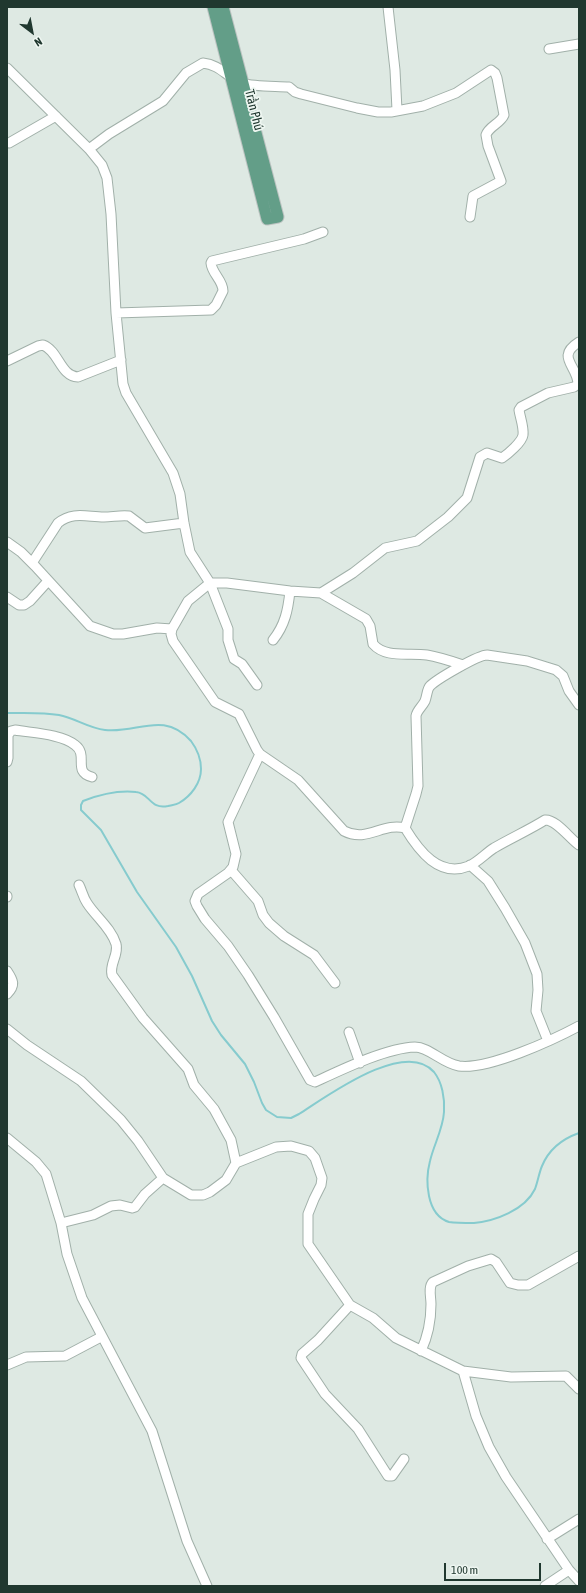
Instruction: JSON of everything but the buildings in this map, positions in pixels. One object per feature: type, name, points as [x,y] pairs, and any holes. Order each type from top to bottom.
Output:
[{"type":"main road","name":"Trần Phú","points":[[213,7],[272,218],[243,83],[224,7]]},
{"type":"street","points":[[388,7],[395,70],[397,110]]},
{"type":"street","points":[[549,49],[579,44]]},
{"type":"street","points":[[89,149],[109,134],[164,102],[186,72],[199,65],[207,64],[220,68],[232,78],[243,83],[289,88],[301,94],[378,112],[391,112],[423,106],[464,89],[490,70],[495,73],[504,116],[502,120],[490,128],[486,135],[501,181],[473,196],[470,217]]},
{"type":"street","points":[[7,68],[89,149],[102,166],[107,178],[112,214],[116,312],[124,384],[128,399],[155,440],[173,473],[180,494],[190,552],[210,584],[228,629],[228,640],[234,659],[242,664],[258,685]]},
{"type":"street","points":[[9,143],[56,116]]},
{"type":"street","points":[[116,312],[211,310],[216,305],[224,291],[222,285],[211,269],[212,261],[290,243],[323,232]]},
{"type":"street","points":[[321,593],[352,573],[385,548],[413,542],[424,536],[459,508],[467,498],[480,457],[487,453],[502,458],[521,439],[523,432],[519,410],[521,407],[548,393],[574,387],[578,384],[578,378],[568,361],[568,355],[571,348],[579,342]]},
{"type":"street","points":[[7,362],[38,346],[43,345],[51,350],[66,372],[74,376],[78,376],[121,360]]},
{"type":"street","points":[[32,563],[58,523],[63,519],[72,516],[129,516],[146,528],[184,523]]},
{"type":"street","points":[[7,542],[21,552],[32,563],[87,624],[96,629],[113,634],[124,634],[157,628],[172,629]]},
{"type":"street","points":[[7,597],[19,605],[24,605],[30,601],[48,581]]},
{"type":"street","points":[[463,664],[426,655],[389,653],[380,650],[373,644],[370,626],[366,619],[321,593],[290,591],[227,583],[210,584],[188,601],[172,629],[171,634],[173,641],[213,700],[239,714],[252,743],[260,754],[298,780],[344,831],[358,836],[363,836],[395,826],[405,828],[415,844],[434,863],[450,869],[470,865],[492,850],[545,820],[549,820],[554,823],[579,845]]},
{"type":"street","points":[[273,640],[279,633],[286,617],[290,591]]},
{"type":"street","points":[[405,828],[418,786],[416,716],[417,712],[425,702],[429,687],[463,664],[487,654],[527,661],[556,670],[563,676],[569,691],[579,705]]},
{"type":"street","points":[[7,762],[8,735],[11,731],[15,730],[59,737],[72,742],[79,748],[81,751],[82,771],[92,777]]},
{"type":"street","points":[[260,754],[228,822],[236,854],[236,861],[231,870],[197,895],[195,901],[211,927],[228,946],[244,970],[274,1018],[308,1078],[314,1082],[385,1054],[414,1047],[428,1051],[446,1062],[466,1066],[503,1059],[559,1037],[579,1026]]},
{"type":"street","points":[[470,865],[483,876],[491,886],[525,944],[537,974],[538,990],[535,1008],[548,1041]]},
{"type":"street","points":[[231,870],[258,901],[263,915],[269,923],[284,936],[314,955],[335,983]]},
{"type":"street","points":[[79,885],[87,903],[109,931],[115,942],[117,948],[111,967],[112,975],[144,1018],[188,1069],[194,1085],[214,1109],[231,1140],[236,1164]]},
{"type":"street","points":[[7,971],[14,983],[7,994]]},
{"type":"street","points":[[7,1029],[81,1081],[121,1120],[138,1141],[163,1178],[191,1195],[203,1194],[226,1180],[236,1164],[276,1147],[283,1145],[298,1147],[309,1151],[312,1154],[322,1178],[321,1185],[308,1214],[308,1244],[350,1305],[373,1318],[392,1336],[463,1371],[511,1376],[566,1376],[579,1389]]},
{"type":"street","points":[[349,1032],[360,1063]]},
{"type":"street","points":[[7,1138],[42,1168],[49,1180],[61,1223],[67,1254],[82,1298],[101,1337],[152,1431],[187,1541],[206,1586]]},
{"type":"street","points":[[61,1223],[92,1216],[111,1206],[120,1205],[132,1208],[135,1207],[145,1194],[163,1178]]},
{"type":"street","points":[[421,1351],[429,1329],[431,1312],[430,1286],[433,1282],[468,1266],[491,1259],[496,1262],[510,1283],[524,1286],[536,1281],[579,1256]]},
{"type":"street","points":[[350,1305],[318,1340],[302,1354],[301,1358],[326,1394],[358,1429],[388,1476],[392,1476],[404,1459]]},
{"type":"street","points":[[7,1365],[26,1357],[59,1357],[70,1354],[101,1337]]},
{"type":"street","points":[[463,1371],[476,1416],[489,1447],[506,1477],[547,1539],[568,1570],[579,1581]]},
{"type":"street","points":[[547,1539],[579,1519]]},
{"type":"street","points":[[545,1586],[568,1570]]},
{"type":"waterway","points":[[7,713],[40,713],[59,715],[105,730],[160,725],[170,727],[181,732],[191,741],[197,750],[201,765],[201,774],[197,784],[188,797],[179,803],[162,807],[157,806],[141,793],[116,792],[83,801],[81,810],[101,830],[137,892],[176,947],[192,976],[212,1021],[221,1035],[245,1064],[266,1110],[277,1117],[291,1118],[327,1095],[366,1074],[386,1066],[404,1062],[421,1063],[434,1072],[437,1076],[441,1085],[444,1101],[442,1124],[428,1169],[429,1196],[432,1205],[441,1218],[455,1223],[474,1223],[491,1220],[509,1213],[524,1203],[535,1189],[542,1166],[548,1155],[557,1145],[567,1138],[579,1133]]}]
